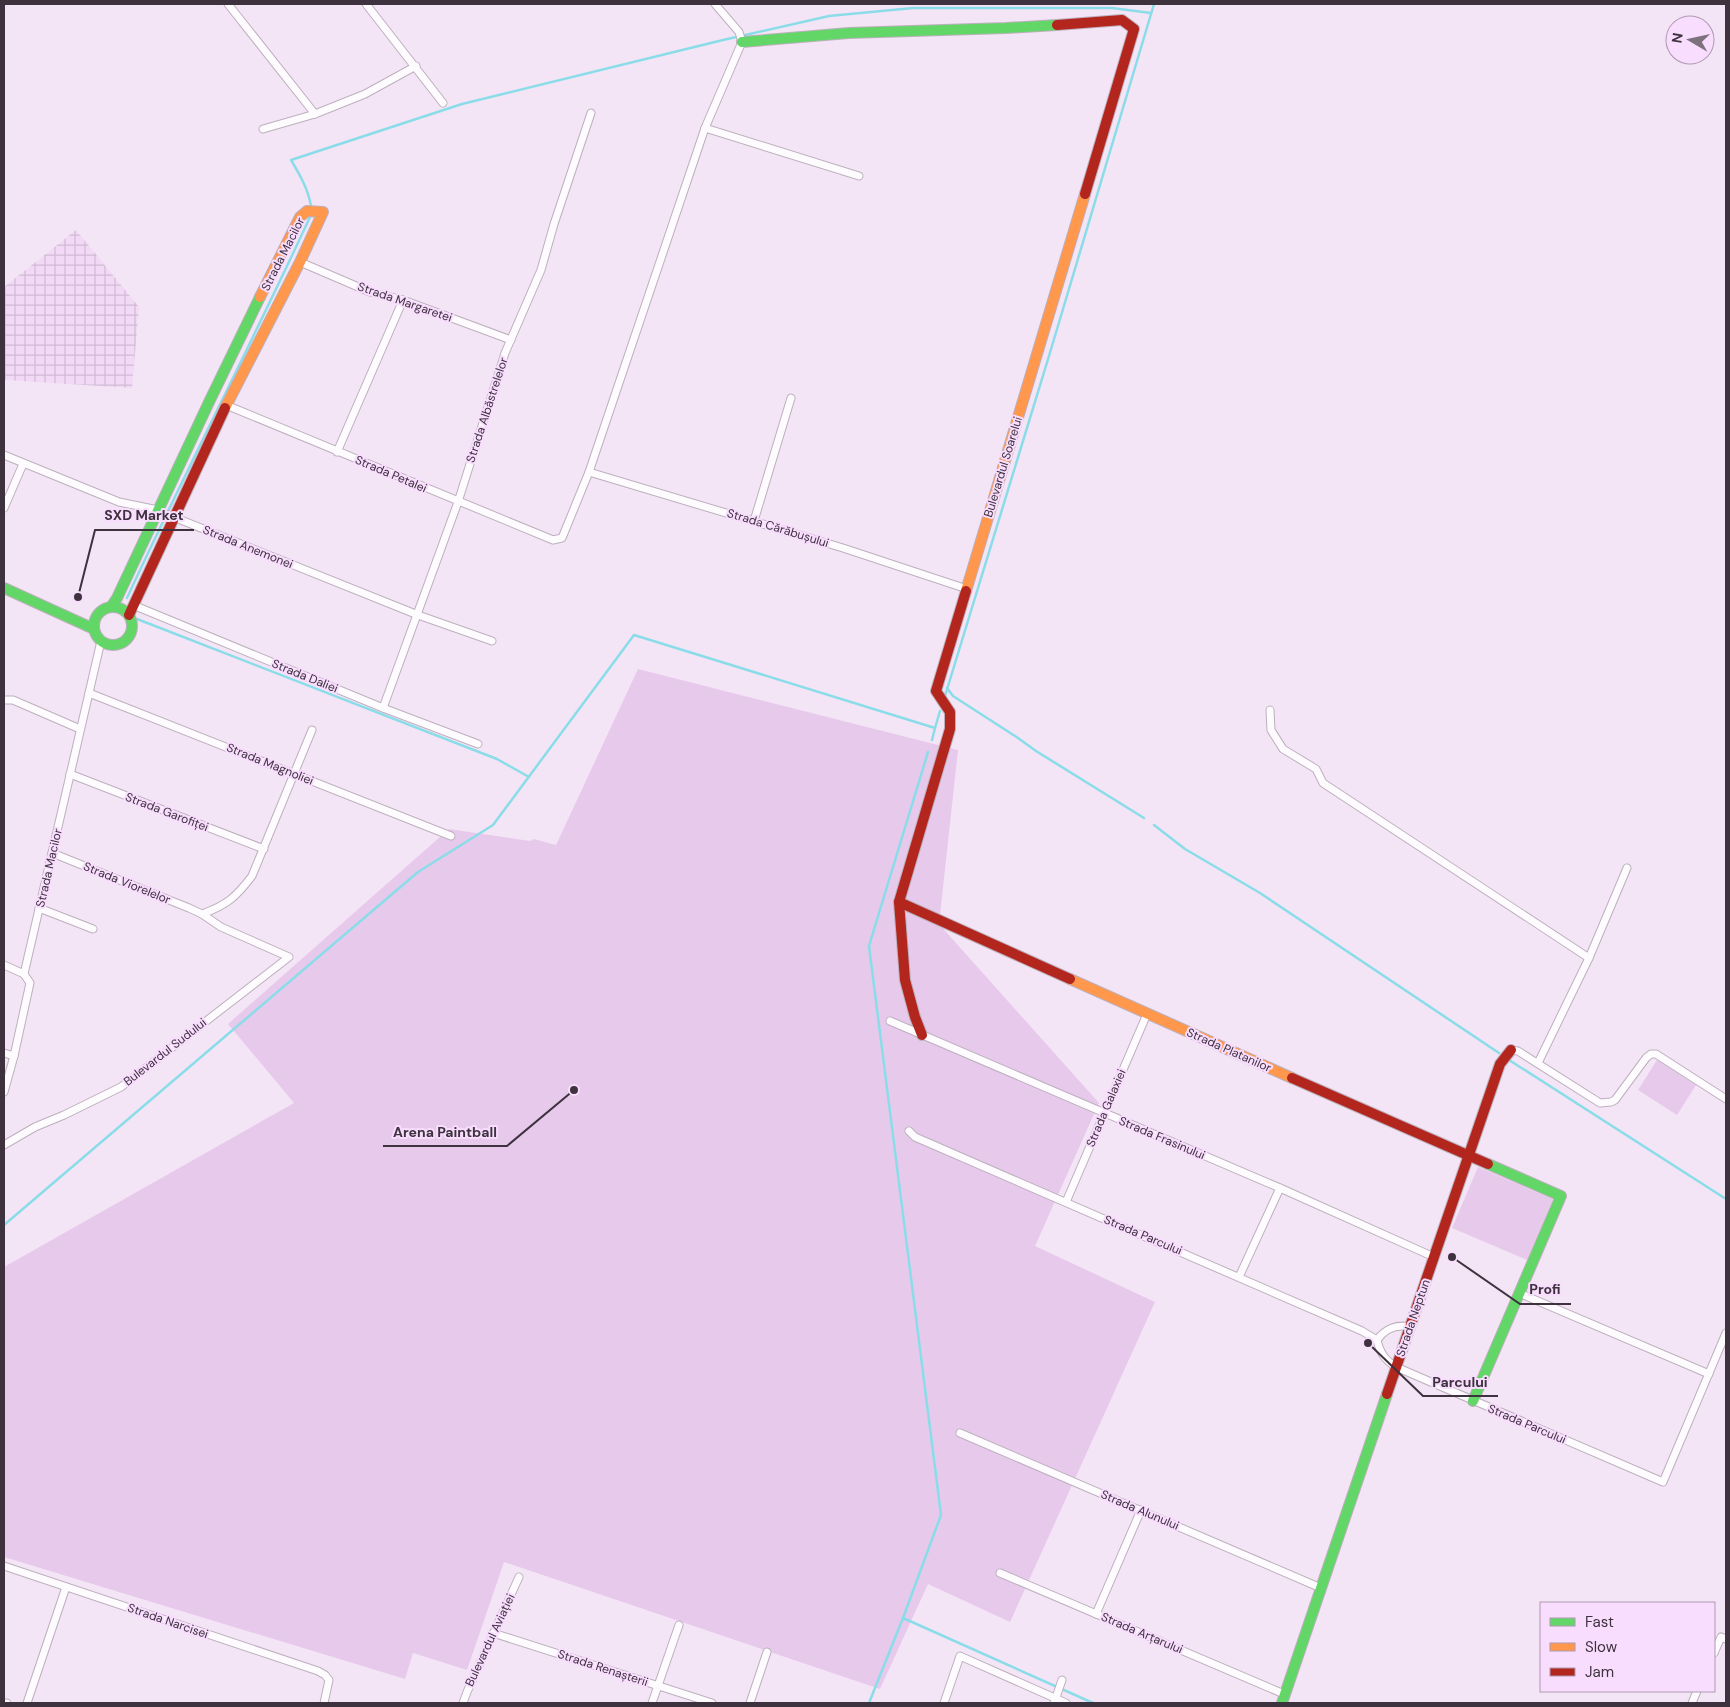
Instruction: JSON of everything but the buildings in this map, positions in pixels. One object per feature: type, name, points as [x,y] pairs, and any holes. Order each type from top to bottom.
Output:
[{"type":"street","points":[[228,4],[315,114]]},
{"type":"street","points":[[366,4],[443,103]]},
{"type":"street","points":[[589,472],[705,128],[742,42],[739,32],[715,4]]},
{"type":"street","name":"Bulevardul Soarelui","points":[[742,42],[849,33],[1006,28],[1122,20],[1134,29],[936,691],[937,695],[950,709],[951,721],[947,741],[898,902]]},
{"type":"street","points":[[263,129],[315,114],[365,94],[416,66]]},
{"type":"street","name":"Strada Albăstrelelor","points":[[383,708],[458,502],[485,413],[511,340],[541,270],[591,112]]},
{"type":"street","points":[[705,128],[859,176]]},
{"type":"street","name":"Strada Macilor","points":[[111,607],[166,514],[226,406],[300,262],[323,212],[307,211],[300,217],[210,400],[166,514],[129,615]]},
{"type":"street","name":"Strada Margaretei","points":[[300,262],[370,292],[403,300],[511,340]]},
{"type":"street","points":[[337,452],[403,300]]},
{"type":"street","points":[[754,521],[790,398]]},
{"type":"street","name":"Strada Petalei","points":[[226,406],[553,540],[562,538],[589,472]]},
{"type":"street","name":"Strada Anemonei","points":[[4,455],[118,502],[166,514],[418,614],[492,641]]},
{"type":"street","points":[[4,508],[23,464]]},
{"type":"street","name":"Strada Cărăbușului","points":[[589,472],[843,548],[967,589]]},
{"type":"street","points":[[4,588],[94,630]]},
{"type":"street","name":"Strada Daliei","points":[[133,605],[383,708],[478,744]]},
{"type":"street","points":[[111,607],[124,610],[129,615],[132,622],[132,630],[129,638],[123,643],[116,646],[108,645],[101,642],[96,636],[94,630],[95,619],[101,611],[111,607]]},
{"type":"street","name":"Strada Macilor","points":[[4,1092],[30,983],[24,974],[101,642]]},
{"type":"street","name":"Strada Magnoliei","points":[[89,693],[451,836]]},
{"type":"street","points":[[4,700],[12,700],[80,729]]},
{"type":"street","points":[[1270,710],[1272,730],[1283,749],[1316,769],[1323,782],[1589,958]]},
{"type":"street","points":[[202,914],[226,904],[239,894],[252,876],[312,730]]},
{"type":"street","name":"Strada Garofiței","points":[[70,774],[264,850]]},
{"type":"street","name":"Strada Viorelelor","points":[[52,853],[202,914],[221,927],[289,957]]},
{"type":"street","points":[[1538,1063],[1589,958],[1627,868]]},
{"type":"street","points":[[898,902],[905,980],[922,1035]]},
{"type":"street","name":"Strada Platanilor","points":[[898,902],[1561,1196],[1519,1293]]},
{"type":"street","points":[[39,908],[92,929]]},
{"type":"street","name":"Bulevardul Sudului","points":[[4,1145],[35,1126],[64,1115],[121,1087],[289,957]]},
{"type":"street","points":[[4,965],[24,974]]},
{"type":"street","name":"Strada Galaxiei","points":[[1066,1202],[1147,1014]]},
{"type":"street","name":"Strada Frasinului","points":[[890,1021],[1280,1188],[1434,1257]]},
{"type":"street","points":[[1512,1050],[1518,1051],[1538,1063],[1595,1101],[1606,1103],[1615,1100],[1651,1054],[1656,1054],[1726,1099]]},
{"type":"street","name":"Strada Neptun","points":[[1283,1699],[1500,1064],[1504,1057],[1512,1050]]},
{"type":"street","points":[[4,1053],[14,1056]]},
{"type":"street","name":"Strada Parcului","points":[[909,1131],[914,1136],[1362,1331],[1377,1340],[1379,1349],[1387,1361],[1396,1367],[1663,1482],[1709,1374]]},
{"type":"street","points":[[1239,1277],[1280,1188]]},
{"type":"street","points":[[1473,1401],[1519,1293],[1709,1374],[1726,1333]]},
{"type":"street","points":[[1377,1340],[1382,1333],[1392,1328],[1410,1327]]},
{"type":"street","name":"Strada Alunului","points":[[960,1433],[1321,1588]]},
{"type":"street","points":[[1096,1614],[1141,1510]]},
{"type":"street","name":"Strada Narcisei","points":[[4,1566],[318,1671],[329,1680],[324,1703]]},
{"type":"street","name":"Strada Arțarului","points":[[1000,1572],[1283,1699]]},
{"type":"street","name":"Bulevardul Aviației","points":[[463,1703],[519,1577]]},
{"type":"street","points":[[27,1703],[66,1587]]},
{"type":"street","points":[[652,1703],[679,1625]]},
{"type":"street","name":"Strada Renașterii","points":[[493,1633],[712,1703]]},
{"type":"street","points":[[1715,1651],[1721,1637],[1726,1639]]},
{"type":"street","points":[[750,1703],[767,1652]]},
{"type":"street","points":[[944,1703],[960,1656],[1066,1703]]},
{"type":"street","points":[[1055,1699],[1061,1683]]},
{"type":"shaded area","points":[[76,230],[139,307],[132,388],[4,380],[4,287]]},
{"type":"shaded area","points":[[638,669],[958,750],[939,924],[1099,1103],[1035,1246],[1155,1302],[1010,1622],[928,1584],[880,1689],[504,1562],[467,1670],[413,1653],[405,1679],[4,1557],[4,1267],[294,1103],[228,1024],[449,829],[530,841],[534,839],[556,845]]},
{"type":"shaded area","points":[[1657,1060],[1696,1085],[1677,1115],[1638,1090]]},
{"type":"shaded area","points":[[1478,1167],[1553,1199],[1527,1260],[1452,1228]]},
{"type":"waterway","points":[[945,696],[1154,4]]},
{"type":"waterway","points":[[311,206],[306,188],[291,160],[462,104],[723,40],[829,16],[913,8],[1112,8],[1151,13]]},
{"type":"waterway","points":[[127,598],[310,217]]},
{"type":"waterway","points":[[137,619],[497,759],[529,777]]},
{"type":"waterway","points":[[4,1225],[418,872],[493,825],[634,635],[935,728],[932,740]]},
{"type":"waterway","points":[[947,688],[953,696],[1036,751],[1144,818]]},
{"type":"waterway","points":[[935,728],[940,711]]},
{"type":"waterway","points":[[869,1703],[941,1515],[869,946],[928,752]]},
{"type":"waterway","points":[[1154,825],[1185,849],[1260,893],[1499,1053]]},
{"type":"waterway","points":[[1509,1060],[1726,1199]]},
{"type":"waterway","points":[[903,1618],[1093,1703]]},
{"type":"traffic: fast","points":[[742,42],[849,33],[1057,25]]},
{"type":"traffic: fast","points":[[111,607],[117,598],[260,297]]},
{"type":"traffic: fast","points":[[4,588],[94,629]]},
{"type":"traffic: fast","points":[[113,607],[127,612],[132,626],[127,640],[113,645],[99,640],[94,626],[99,612],[113,607]]},
{"type":"traffic: fast","points":[[1473,1401],[1561,1196],[1488,1164]]},
{"type":"traffic: fast","points":[[1282,1703],[1387,1394]]},
{"type":"traffic: slow","points":[[966,591],[1085,194]]},
{"type":"traffic: slow","points":[[225,408],[300,262],[323,212],[307,211],[300,217],[260,297]]},
{"type":"traffic: slow","points":[[1070,979],[1292,1078]]},
{"type":"traffic: jam","points":[[1057,25],[1122,20],[1134,29],[1085,194]]},
{"type":"traffic: jam","points":[[129,615],[225,408]]},
{"type":"traffic: jam","points":[[922,1035],[905,980],[899,902],[950,729],[950,712],[936,691],[966,591]]},
{"type":"traffic: jam","points":[[899,902],[1070,979]]},
{"type":"traffic: jam","points":[[1387,1394],[1500,1064],[1511,1050]]},
{"type":"traffic: jam","points":[[1292,1078],[1488,1164]]},
{"type":"place","name":"SXD Market","points":[[78,597]]},
{"type":"place","name":"Arena Paintball","points":[[574,1090]]},
{"type":"place","name":"Profi","points":[[1452,1257]]},
{"type":"place","name":"Parcului","points":[[1368,1343]]}]
